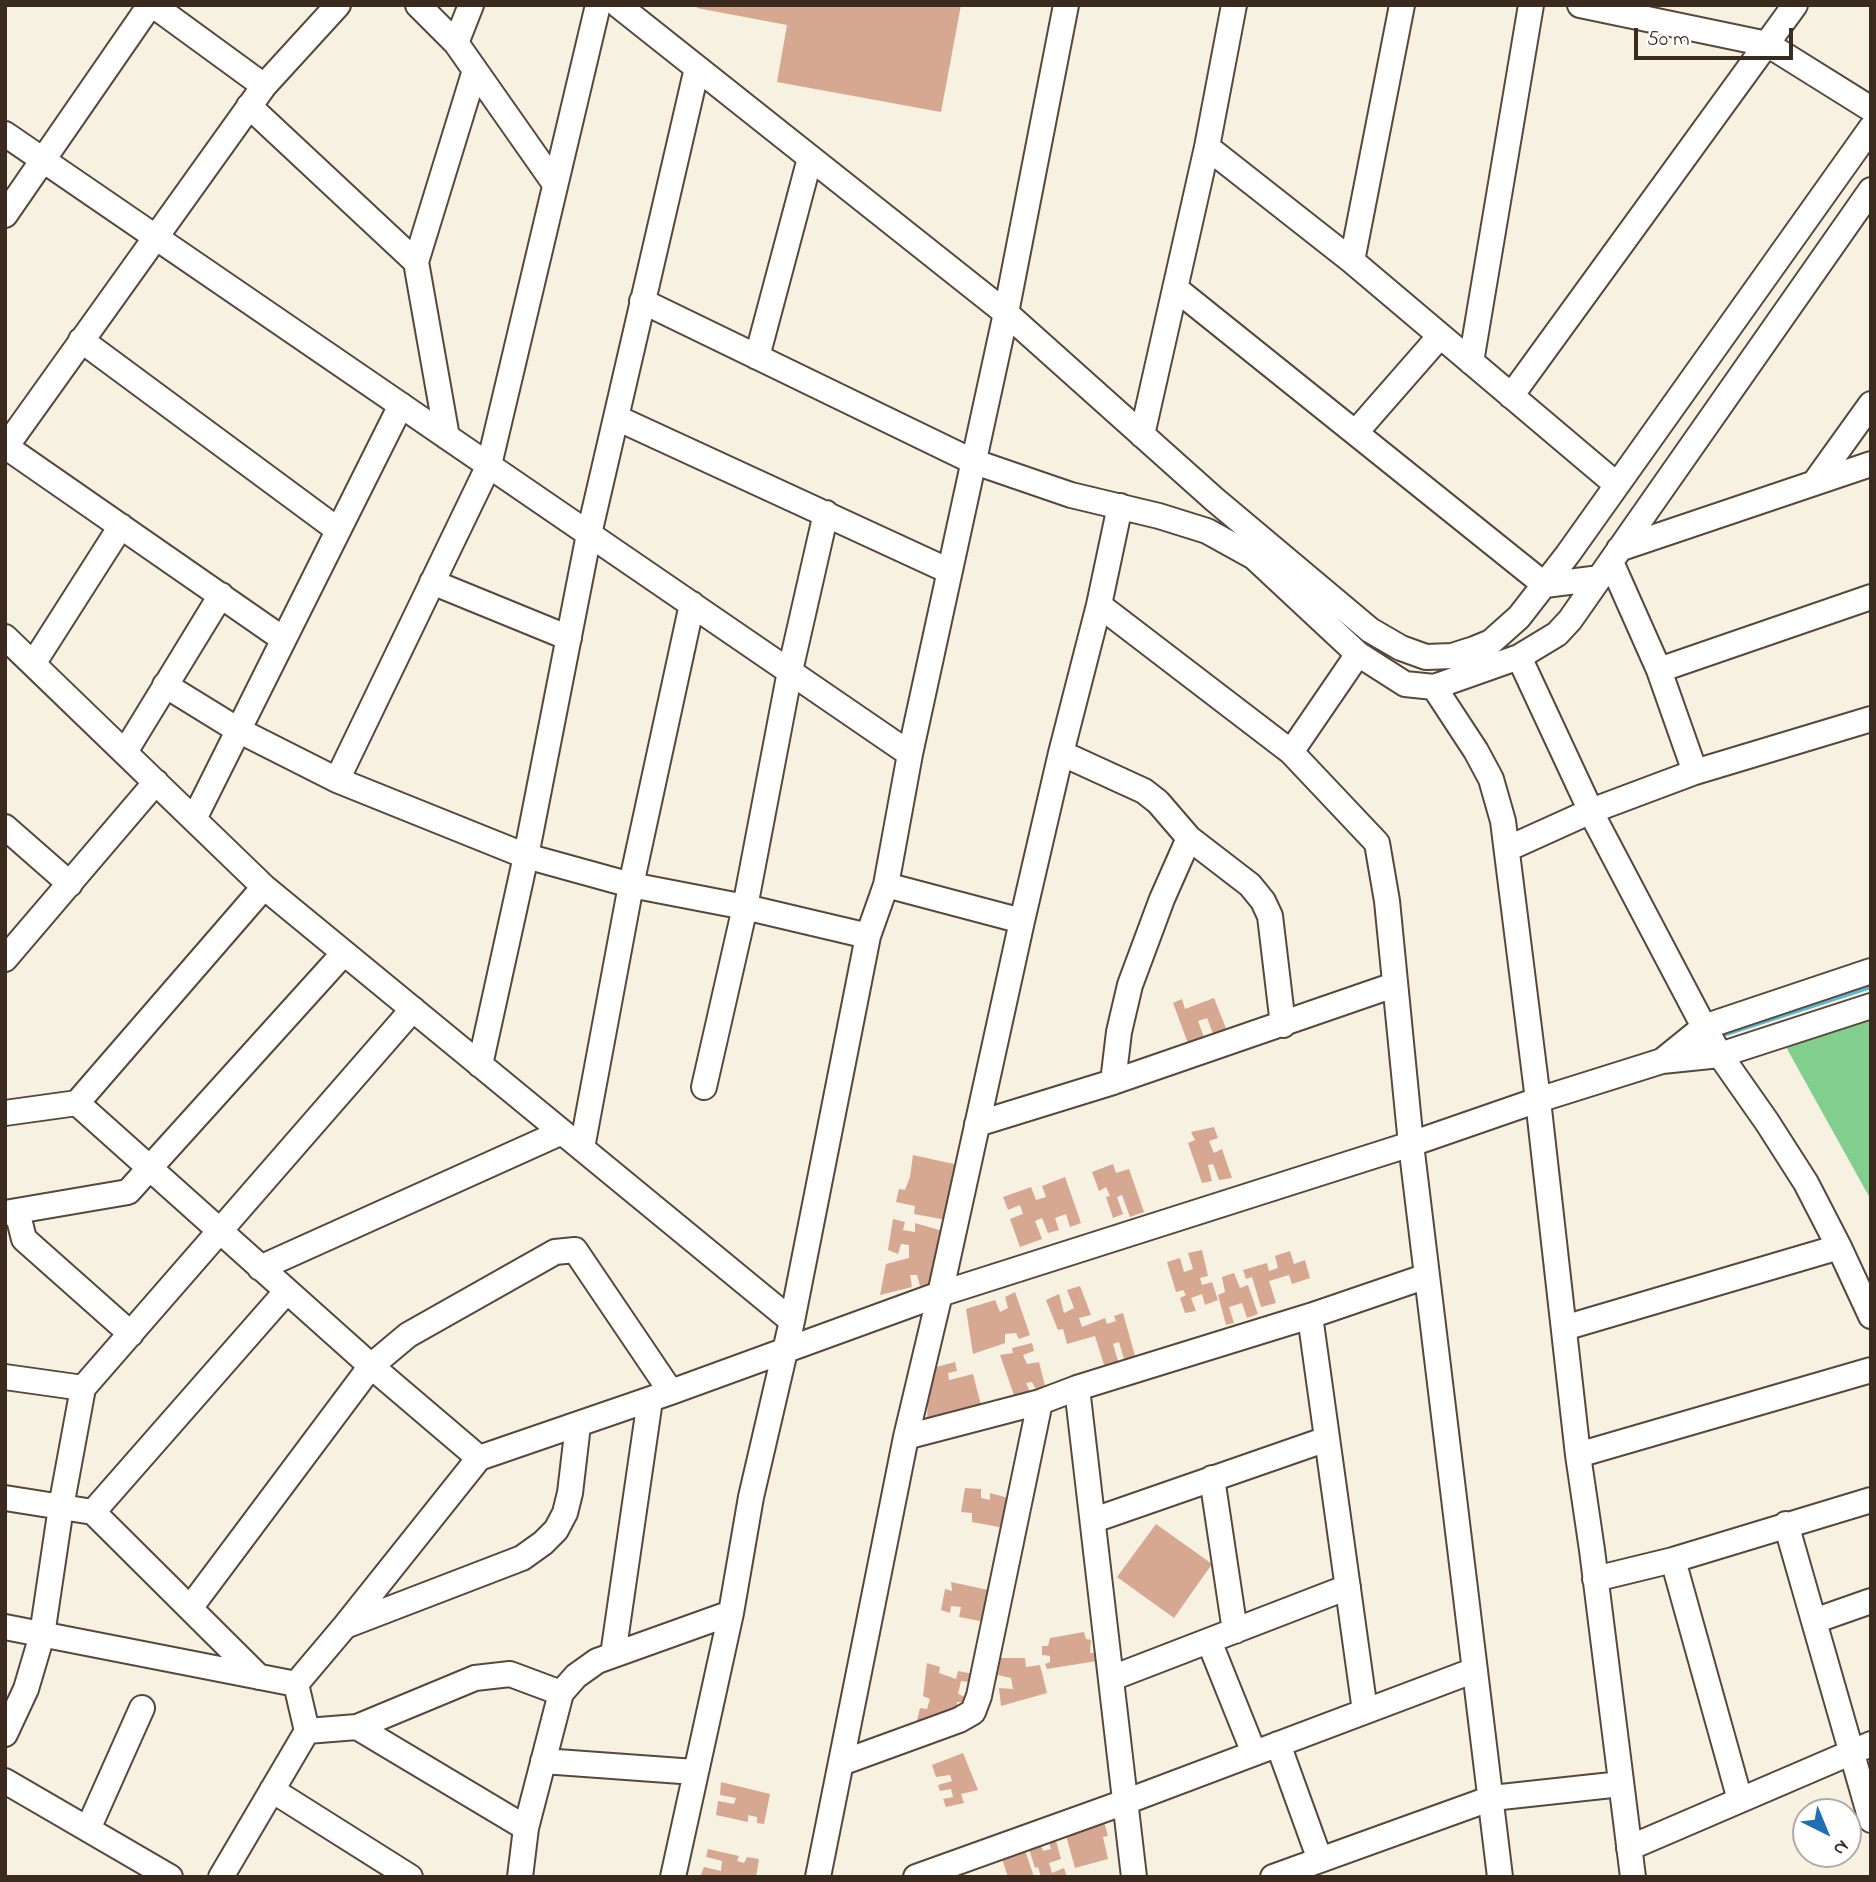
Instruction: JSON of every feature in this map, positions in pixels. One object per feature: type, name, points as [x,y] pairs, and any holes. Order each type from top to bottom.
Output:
[{"type":"street","points":[[5,215],[152,5],[264,86]]},
{"type":"street","points":[[283,639],[6,447],[264,86],[338,5]]},
{"type":"street","points":[[418,5],[456,43],[555,184]]},
{"type":"street","points":[[456,43],[471,5]]},
{"type":"street","points":[[337,780],[489,465],[598,5]]},
{"type":"street","points":[[618,5],[1006,313],[1142,435],[1370,630],[1401,648],[1426,656],[1452,656],[1491,642],[1519,617],[1617,485],[1871,128]]},
{"type":"street","points":[[673,1877],[732,1613],[751,1497],[792,1321],[868,936],[886,885],[910,754],[1006,313],[1066,5]]},
{"type":"street","points":[[1142,435],[1207,147],[1234,5]]},
{"type":"street","points":[[1352,261],[1402,5]]},
{"type":"street","points":[[1471,362],[1531,5]]},
{"type":"street","points":[[1580,5],[1767,44],[1871,109]]},
{"type":"street","points":[[1511,396],[1795,5]]},
{"type":"street","points":[[481,1065],[526,856],[589,534],[697,68]]},
{"type":"street","points":[[447,436],[416,262],[475,70]]},
{"type":"street","points":[[249,106],[416,262]]},
{"type":"street","points":[[5,134],[910,754]]},
{"type":"street","points":[[1207,147],[1352,261],[1617,485]]},
{"type":"street","points":[[757,357],[810,158]]},
{"type":"street","points":[[642,301],[972,461],[1071,495],[1207,531],[1254,558],[1358,654],[1405,684],[1434,687],[1519,657],[1557,634],[1610,563],[1871,190]]},
{"type":"street","points":[[1175,288],[1545,585]]},
{"type":"street","points":[[1356,432],[1440,336]]},
{"type":"street","points":[[81,340],[338,530]]},
{"type":"street","points":[[1815,482],[1871,404]]},
{"type":"street","points":[[194,819],[401,405]]},
{"type":"street","points":[[617,418],[949,571]]},
{"type":"street","points":[[1545,585],[1610,563],[1815,482],[1871,464]]},
{"type":"street","points":[[818,1877],[906,1437],[1022,921],[1120,506]]},
{"type":"street","points":[[704,1087],[745,907],[790,671],[826,513]]},
{"type":"street","points":[[33,664],[121,526]]},
{"type":"street","points":[[1610,563],[1659,670],[1695,772]]},
{"type":"street","points":[[432,582],[569,638]]},
{"type":"street","points":[[125,752],[221,595]]},
{"type":"street","points":[[1659,670],[1871,597]]},
{"type":"street","points":[[582,1148],[631,885],[692,604]]},
{"type":"street","points":[[1098,605],[1291,752],[1377,843],[1387,901],[1411,1144],[1500,1877]]},
{"type":"street","points":[[5,637],[264,887],[792,1321]]},
{"type":"street","points":[[1291,752],[1358,654]]},
{"type":"street","points":[[1519,657],[1591,811],[1704,1027],[1720,1055],[1787,1152],[1839,1247],[1871,1317]]},
{"type":"street","points":[[165,685],[237,730],[337,780],[526,856],[631,885],[745,907],[868,936]]},
{"type":"street","points":[[1434,687],[1476,751],[1491,779],[1500,804],[1538,1100],[1578,1455],[1633,1877]]},
{"type":"street","points":[[1507,849],[1591,811],[1695,772],[1871,719]]},
{"type":"street","points":[[1061,753],[1144,791],[1158,802],[1189,838],[1250,885],[1263,901],[1270,916],[1283,1025]]},
{"type":"street","points":[[5,959],[156,782]]},
{"type":"street","points":[[5,827],[70,884]]},
{"type":"street","points":[[1113,1082],[1119,1032],[1130,985],[1189,838]]},
{"type":"street","points":[[886,885],[1022,921]]},
{"type":"street","points":[[5,1113],[77,1103],[264,887]]},
{"type":"street","points":[[131,1334],[24,1239],[11,1212],[128,1192],[344,953]]},
{"type":"street","points":[[1662,1061],[1704,1027],[1871,971]]},
{"type":"street","points":[[977,1124],[1113,1082],[1394,985]]},
{"type":"street","points":[[296,1684],[480,1458],[661,1396],[940,1294],[1662,1061],[1720,1055],[1871,1006]]},
{"type":"street","points":[[5,1734],[26,1689],[42,1634],[61,1507],[83,1388],[413,1009]]},
{"type":"street","points":[[77,1103],[286,1292],[480,1458]]},
{"type":"street","points":[[260,1268],[562,1132]]},
{"type":"street","points":[[1564,1328],[1839,1247]]},
{"type":"street","points":[[190,1608],[371,1366],[408,1335],[555,1252],[575,1250],[661,1396],[613,1655]]},
{"type":"street","points":[[906,1437],[1040,1402],[1427,1276]]},
{"type":"street","points":[[93,1512],[286,1292]]},
{"type":"street","points":[[1310,1316],[1365,1711]]},
{"type":"street","points":[[1578,1455],[1871,1370]]},
{"type":"street","points":[[5,1377],[83,1388]]},
{"type":"street","points":[[1077,1388],[1134,1877]]},
{"type":"street","points":[[841,1763],[959,1720],[973,1712],[979,1696],[1040,1402]]},
{"type":"street","points":[[345,1626],[522,1558],[543,1543],[556,1530],[565,1513],[578,1425]]},
{"type":"street","points":[[1094,1520],[1327,1439]]},
{"type":"street","points":[[1212,1478],[1236,1631]]},
{"type":"street","points":[[5,1498],[93,1512],[259,1677]]},
{"type":"street","points":[[1595,1579],[1673,1560],[1871,1500]]},
{"type":"street","points":[[1786,1524],[1814,1621],[1861,1748],[1871,1820]]},
{"type":"street","points":[[1673,1560],[1740,1800]]},
{"type":"street","points":[[1112,1678],[1348,1587]]},
{"type":"street","points":[[1814,1621],[1871,1601]]},
{"type":"street","points":[[520,1877],[526,1828],[561,1693],[576,1676],[597,1661],[732,1613]]},
{"type":"street","points":[[5,1627],[296,1684]]},
{"type":"street","points":[[1209,1641],[1254,1753]]},
{"type":"street","points":[[916,1877],[968,1868],[1125,1802],[1475,1670]]},
{"type":"street","points":[[307,1731],[357,1727],[475,1678],[510,1674],[561,1693]]},
{"type":"street","points":[[222,1877],[307,1731],[296,1684]]},
{"type":"street","points":[[88,1829],[142,1708]]},
{"type":"street","points":[[357,1727],[526,1828]]},
{"type":"street","points":[[1278,1744],[1320,1860]]},
{"type":"street","points":[[1629,1848],[1861,1748]]},
{"type":"street","points":[[543,1761],[695,1772]]},
{"type":"street","points":[[5,1781],[170,1877]]},
{"type":"street","points":[[1273,1877],[1492,1798],[1621,1784]]},
{"type":"street","points":[[272,1790],[410,1877]]},
{"type":"green space","points":[[1871,1019],[1871,1200],[1786,1047]]},
{"type":"building","points":[[698,5],[961,5],[941,112],[777,82],[787,25],[697,8]]},
{"type":"building","points":[[1214,998],[1227,1031],[1214,1036],[1207,1018],[1198,1021],[1205,1040],[1189,1046],[1173,1003],[1182,999],[1185,1009]]},
{"type":"building","points":[[1214,1127],[1218,1138],[1209,1141],[1214,1153],[1222,1149],[1232,1178],[1219,1180],[1213,1164],[1208,1165],[1212,1181],[1202,1183],[1188,1143],[1195,1140],[1191,1132]]},
{"type":"building","points":[[913,1155],[958,1165],[947,1220],[914,1214],[915,1206],[896,1202],[899,1189],[905,1190],[910,1177]]},
{"type":"building","points":[[1113,1164],[1116,1173],[1129,1169],[1144,1212],[1130,1217],[1122,1195],[1117,1197],[1123,1214],[1113,1218],[1106,1197],[1110,1196],[1106,1187],[1099,1191],[1092,1172]]},
{"type":"building","points":[[1065,1177],[1081,1223],[1070,1227],[1066,1214],[1055,1218],[1059,1230],[1048,1233],[1042,1218],[1035,1221],[1042,1239],[1020,1247],[1010,1219],[1023,1214],[1020,1205],[1008,1210],[1003,1197],[1031,1187],[1036,1200],[1046,1197],[1042,1186]]},
{"type":"building","points":[[893,1219],[905,1222],[903,1230],[915,1232],[915,1223],[946,1232],[934,1282],[920,1286],[917,1275],[910,1275],[912,1287],[880,1295],[886,1264],[909,1258],[909,1245],[901,1244],[898,1254],[888,1250]]},
{"type":"building","points":[[1202,1250],[1208,1276],[1200,1278],[1202,1285],[1212,1282],[1218,1300],[1205,1305],[1202,1294],[1191,1298],[1196,1311],[1185,1313],[1180,1298],[1186,1295],[1183,1290],[1176,1292],[1167,1262],[1180,1258],[1184,1272],[1193,1269],[1188,1253]]},
{"type":"building","points":[[1290,1251],[1294,1264],[1305,1260],[1310,1278],[1292,1284],[1289,1275],[1269,1281],[1276,1303],[1261,1307],[1252,1277],[1246,1279],[1243,1270],[1267,1263],[1269,1271],[1278,1268],[1275,1256]]},
{"type":"building","points":[[1234,1273],[1240,1288],[1248,1285],[1258,1314],[1247,1318],[1242,1303],[1229,1307],[1234,1323],[1226,1325],[1218,1295],[1225,1292],[1222,1277]]},
{"type":"building","points":[[1080,1286],[1091,1315],[1079,1318],[1082,1327],[1105,1318],[1107,1324],[1116,1321],[1114,1316],[1123,1313],[1135,1356],[1124,1359],[1119,1342],[1113,1344],[1118,1361],[1104,1365],[1095,1336],[1067,1344],[1063,1329],[1058,1330],[1046,1300],[1059,1294],[1064,1313],[1074,1308],[1067,1290]]},
{"type":"building","points":[[1015,1292],[1030,1335],[1019,1339],[1016,1333],[1005,1334],[1005,1343],[973,1354],[966,1309],[995,1300],[1000,1312],[1008,1308],[1005,1297]]},
{"type":"building","points":[[1032,1343],[1034,1351],[1023,1355],[1027,1364],[1039,1362],[1046,1390],[1038,1393],[1032,1382],[1026,1383],[1031,1394],[1015,1398],[1000,1355],[1013,1353],[1012,1348]]},
{"type":"building","points":[[955,1362],[957,1371],[948,1373],[949,1380],[973,1374],[981,1405],[927,1420],[929,1369]]},
{"type":"building","points":[[965,1488],[981,1489],[981,1498],[990,1500],[990,1493],[1016,1500],[1010,1529],[972,1522],[972,1513],[961,1512]]},
{"type":"building","points":[[1156,1524],[1212,1564],[1174,1618],[1117,1577]]},
{"type":"building","points":[[951,1582],[993,1591],[986,1622],[959,1617],[961,1607],[951,1606],[950,1613],[941,1610],[945,1589],[952,1591]]},
{"type":"building","points":[[1084,1632],[1086,1639],[1091,1640],[1090,1653],[1096,1653],[1097,1661],[1047,1669],[1045,1664],[1050,1662],[1050,1656],[1042,1655],[1042,1646],[1048,1646],[1050,1638]]},
{"type":"building","points":[[1000,1658],[1025,1658],[1026,1667],[1040,1665],[1047,1693],[1001,1706],[999,1688],[1013,1689],[1011,1678],[998,1675]]},
{"type":"building","points":[[927,1663],[940,1667],[939,1673],[956,1679],[958,1671],[978,1675],[975,1683],[961,1681],[958,1694],[965,1697],[962,1702],[957,1702],[957,1708],[915,1729],[920,1708],[927,1709],[930,1699],[923,1696]]},
{"type":"building","points":[[963,1753],[978,1790],[961,1794],[964,1803],[946,1807],[943,1799],[953,1797],[951,1789],[940,1791],[938,1785],[952,1781],[950,1775],[936,1777],[932,1765]]},
{"type":"building","points":[[721,1782],[770,1794],[764,1824],[757,1823],[757,1817],[748,1815],[748,1822],[716,1815],[718,1801],[734,1804],[736,1798],[720,1795]]},
{"type":"building","points":[[1102,1815],[1108,1836],[1103,1837],[1108,1859],[1075,1868],[1063,1825]]},
{"type":"building","points":[[1053,1830],[1061,1859],[1049,1863],[1052,1873],[1064,1868],[1067,1877],[1041,1877],[1038,1867],[1035,1868],[1026,1839],[1038,1835],[1043,1851],[1051,1849],[1046,1833]]},
{"type":"building","points":[[1022,1841],[1034,1877],[1008,1877],[999,1850]]},
{"type":"building","points":[[708,1849],[739,1856],[737,1861],[744,1863],[747,1857],[759,1859],[756,1877],[700,1877],[704,1867],[721,1871],[722,1861],[706,1857]]},
{"type":"waterway","points":[[1717,1036],[1871,986]]}]
